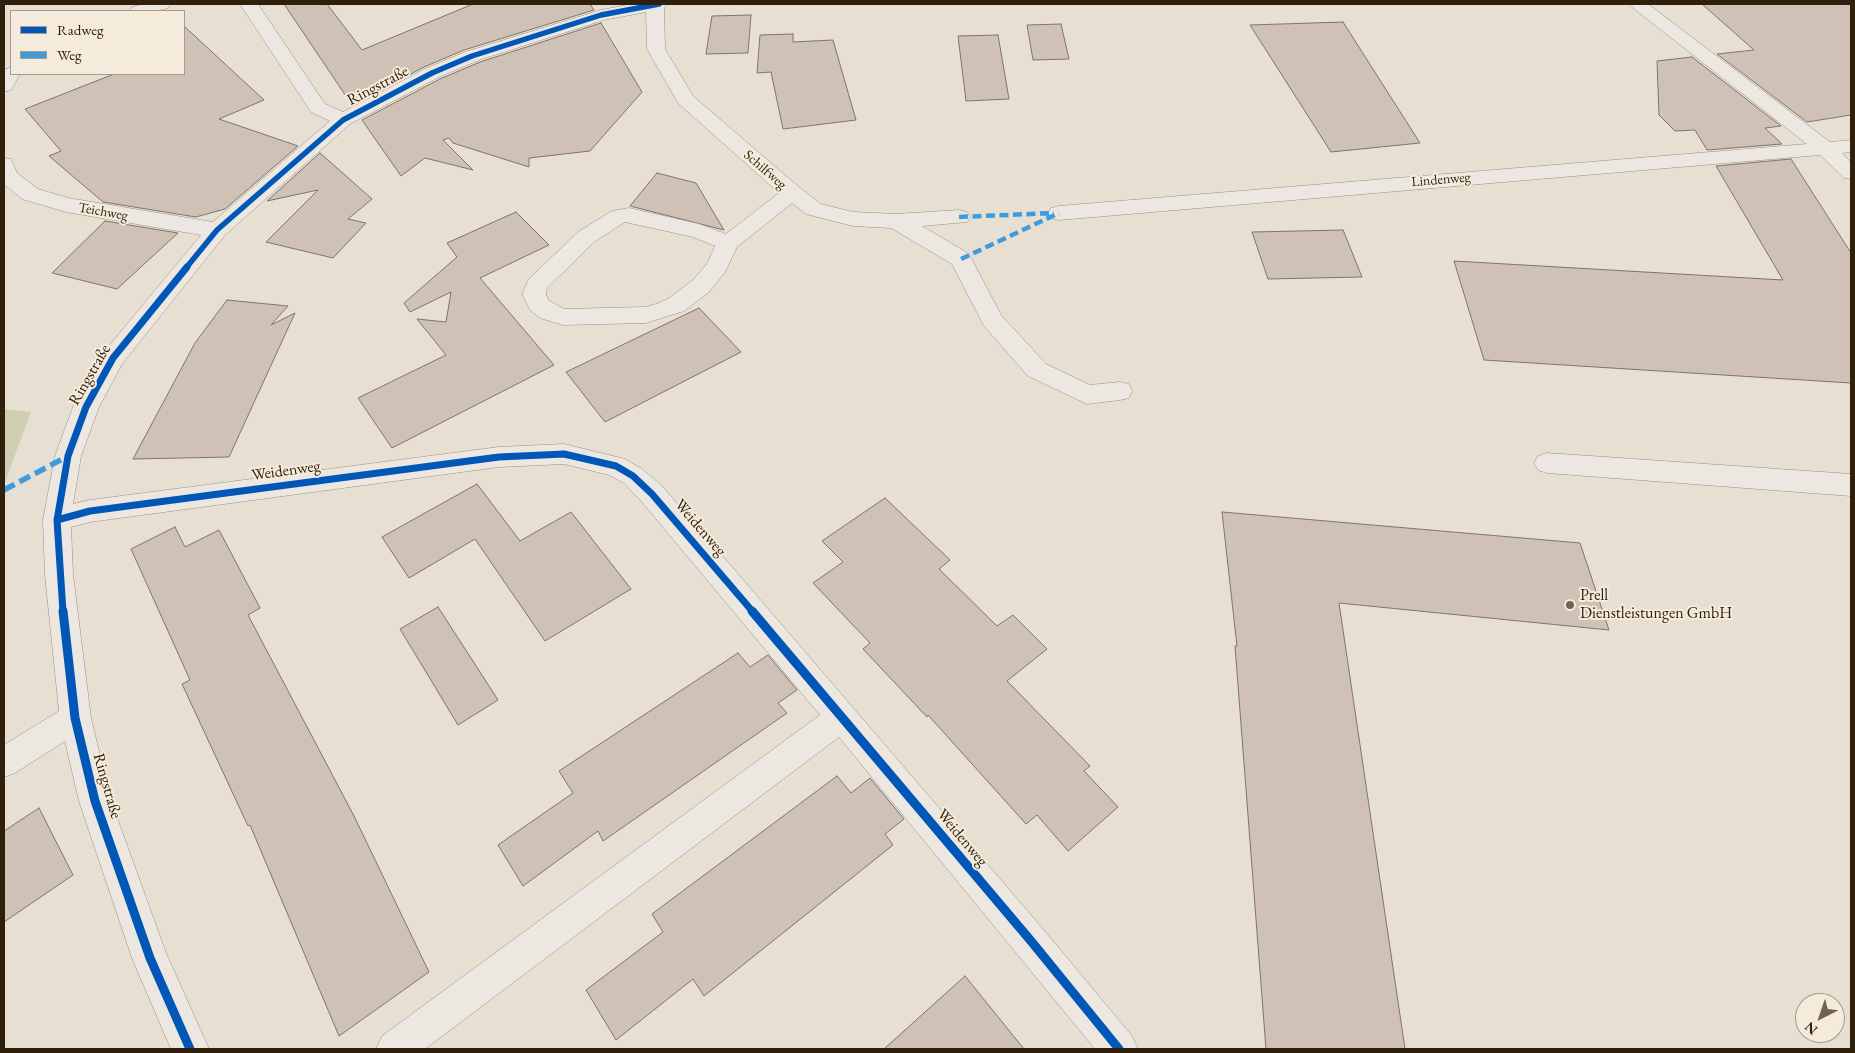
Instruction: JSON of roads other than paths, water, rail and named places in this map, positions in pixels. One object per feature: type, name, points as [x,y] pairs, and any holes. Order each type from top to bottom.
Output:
[{"type":"street","points":[[141,10],[162,4]]},
{"type":"street","points":[[249,4],[318,108],[343,120]]},
{"type":"street","name":"Schilfweg","points":[[655,4],[656,50],[685,99],[792,193],[814,209],[852,220],[896,221],[959,217]]},
{"type":"street","name":"Ringstraße","points":[[190,1049],[150,958],[95,801],[76,718],[59,575],[58,520],[68,456],[86,407],[113,358],[217,230],[343,120],[432,73],[472,56],[576,22],[660,4]]},
{"type":"street","points":[[1637,4],[1824,147],[1851,173]]},
{"type":"street","points":[[4,86],[10,75]]},
{"type":"street","name":"Lindenweg","points":[[1059,213],[1851,146]]},
{"type":"street","name":"Teichweg","points":[[4,164],[7,176],[30,194],[66,205],[217,230]]},
{"type":"street","points":[[728,243],[681,227],[629,215],[620,216],[586,237],[536,285],[534,294],[538,304],[548,312],[563,317],[646,315],[676,305],[701,286],[717,267],[728,243],[792,193]]},
{"type":"street","points":[[896,221],[961,259],[992,320],[1037,370],[1087,395],[1120,391]]},
{"type":"street","name":"Weidenweg","points":[[58,520],[90,511],[499,457],[564,454],[594,459],[616,466],[633,476],[652,494],[842,717],[1119,1049]]},
{"type":"street","points":[[1547,463],[1851,485]]},
{"type":"street","points":[[395,1049],[842,717]]},
{"type":"street","points":[[4,762],[76,718]]},
{"type":"place","name":"Prell Dienstleistungen GmbH","points":[[1570,605]]}]
